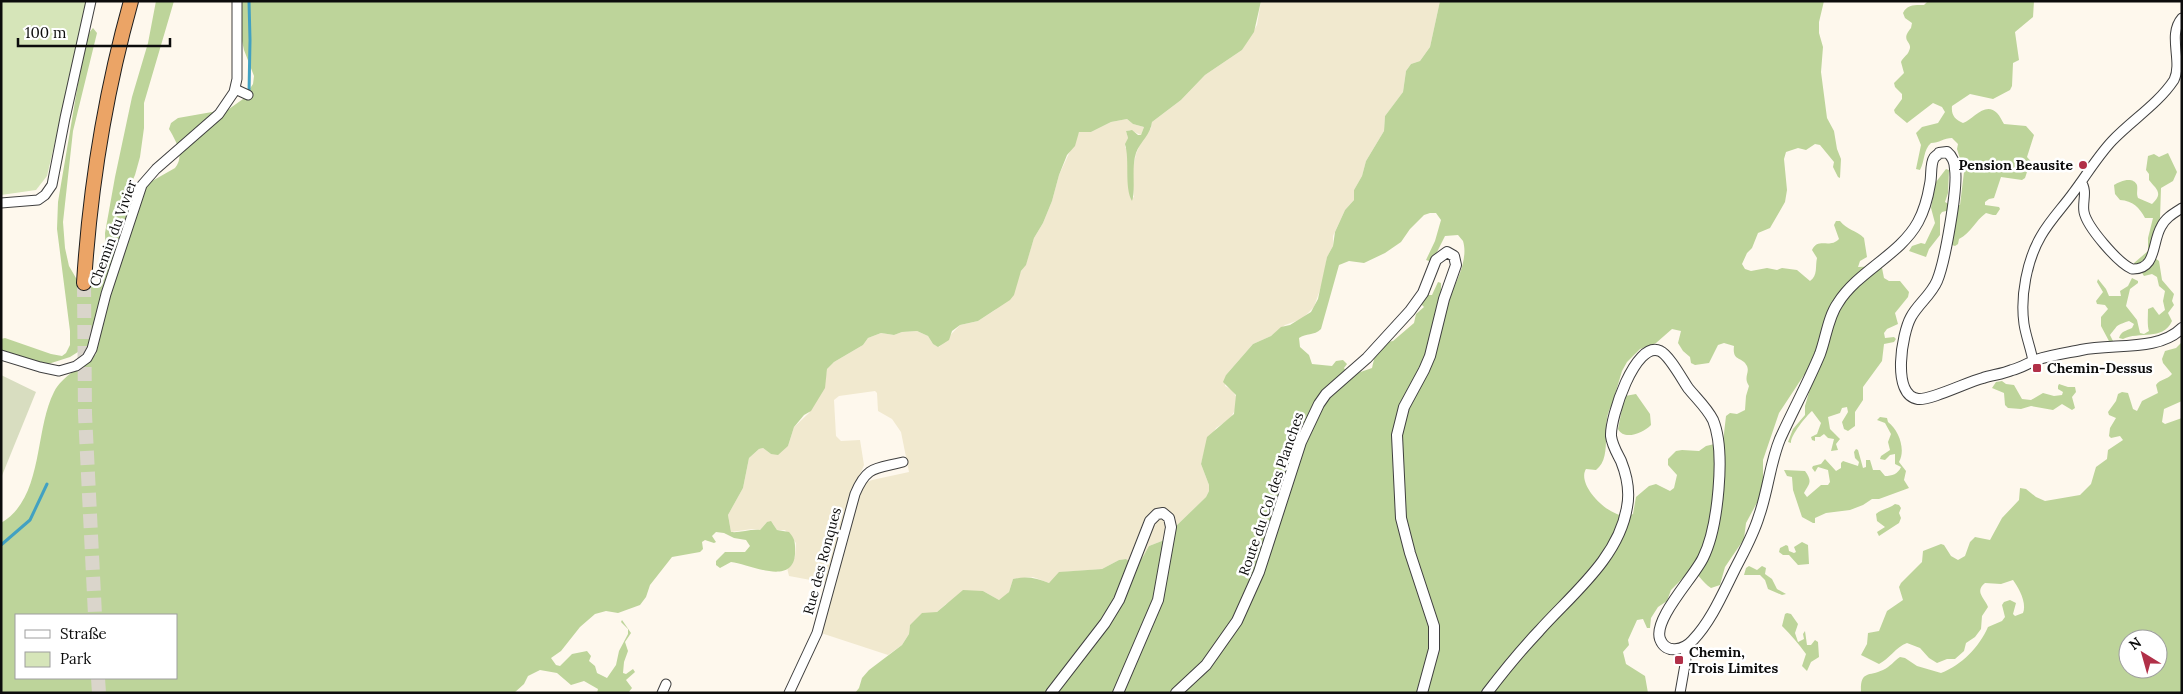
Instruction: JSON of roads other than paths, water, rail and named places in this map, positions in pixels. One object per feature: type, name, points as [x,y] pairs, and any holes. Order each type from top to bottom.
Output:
[{"type":"highway","points":[[84,283],[90,207],[98,147],[130,1]]},
{"type":"highway","points":[[122,36],[137,1]]},
{"type":"street","points":[[1,203],[38,200],[45,195],[52,185],[65,118],[92,1]]},
{"type":"street","name":"Chemin du Vivier","points":[[1,354],[33,365],[59,371],[76,366],[87,358],[92,349],[106,294],[142,185],[156,169],[212,122],[229,102],[235,89],[237,79],[237,1]]},
{"type":"street","points":[[2034,361],[2024,328],[2023,312],[2029,268],[2042,235],[2112,141],[2157,100],[2175,78],[2179,68],[2176,30],[2182,18]]},
{"type":"street","points":[[235,89],[248,95]]},
{"type":"street","points":[[1487,693],[1536,633],[1590,577],[1614,542],[1625,519],[1628,499],[1626,477],[1613,445],[1611,430],[1632,370],[1643,356],[1652,350],[1657,350],[1666,355],[1686,385],[1711,416],[1717,434],[1717,492],[1711,539],[1698,568],[1660,626],[1660,640],[1667,648],[1672,650],[1685,647],[1695,638],[1712,614],[1750,540],[1767,493],[1780,439],[1818,358],[1835,309],[1853,286],[1903,240],[1917,223],[1930,186],[1933,160],[1939,153],[1947,152],[1953,159],[1956,170],[1954,189],[1937,281],[1928,297],[1911,316],[1906,332],[1902,362],[1903,386],[1912,397],[1927,398],[1971,381],[2015,370],[2034,361],[2091,348],[2155,343],[2173,336],[2182,328]]},
{"type":"street","points":[[2081,182],[2085,188],[2084,209],[2088,220],[2113,254],[2132,269],[2142,268],[2150,261],[2161,226],[2182,208]]},
{"type":"street","name":"Route du Col des Planches","points":[[1176,693],[1202,670],[1215,654],[1246,602],[1265,556],[1301,442],[1319,404],[1326,394],[1367,358],[1410,311],[1423,293],[1436,260],[1447,252],[1456,260],[1453,277],[1444,299],[1428,363],[1404,407],[1397,435],[1402,518],[1410,553],[1434,626],[1434,648],[1422,693]]},
{"type":"street","name":"Rue des Ronques","points":[[789,693],[817,633],[855,494],[860,482],[867,472],[903,462]]},
{"type":"street","points":[[1051,693],[1110,616],[1124,590],[1150,521],[1157,514],[1163,513],[1170,520],[1171,526],[1160,593],[1118,693]]},
{"type":"street","points":[[1680,693],[1686,659],[1685,647]]},
{"type":"waterway","points":[[249,1],[249,93]]},
{"type":"waterway","points":[[1,545],[30,520],[47,484]]},
{"type":"tunnel","points":[[84,283],[85,414],[95,614]]},
{"type":"tunnel","points":[[98,679],[99,693]]},
{"type":"place","name":"Pension Beausite","points":[[2083,165]]},
{"type":"place","name":"Chemin-Dessus","points":[[2037,368]]},
{"type":"place","name":"Chemin, Trois Limites","points":[[1679,660]]}]
